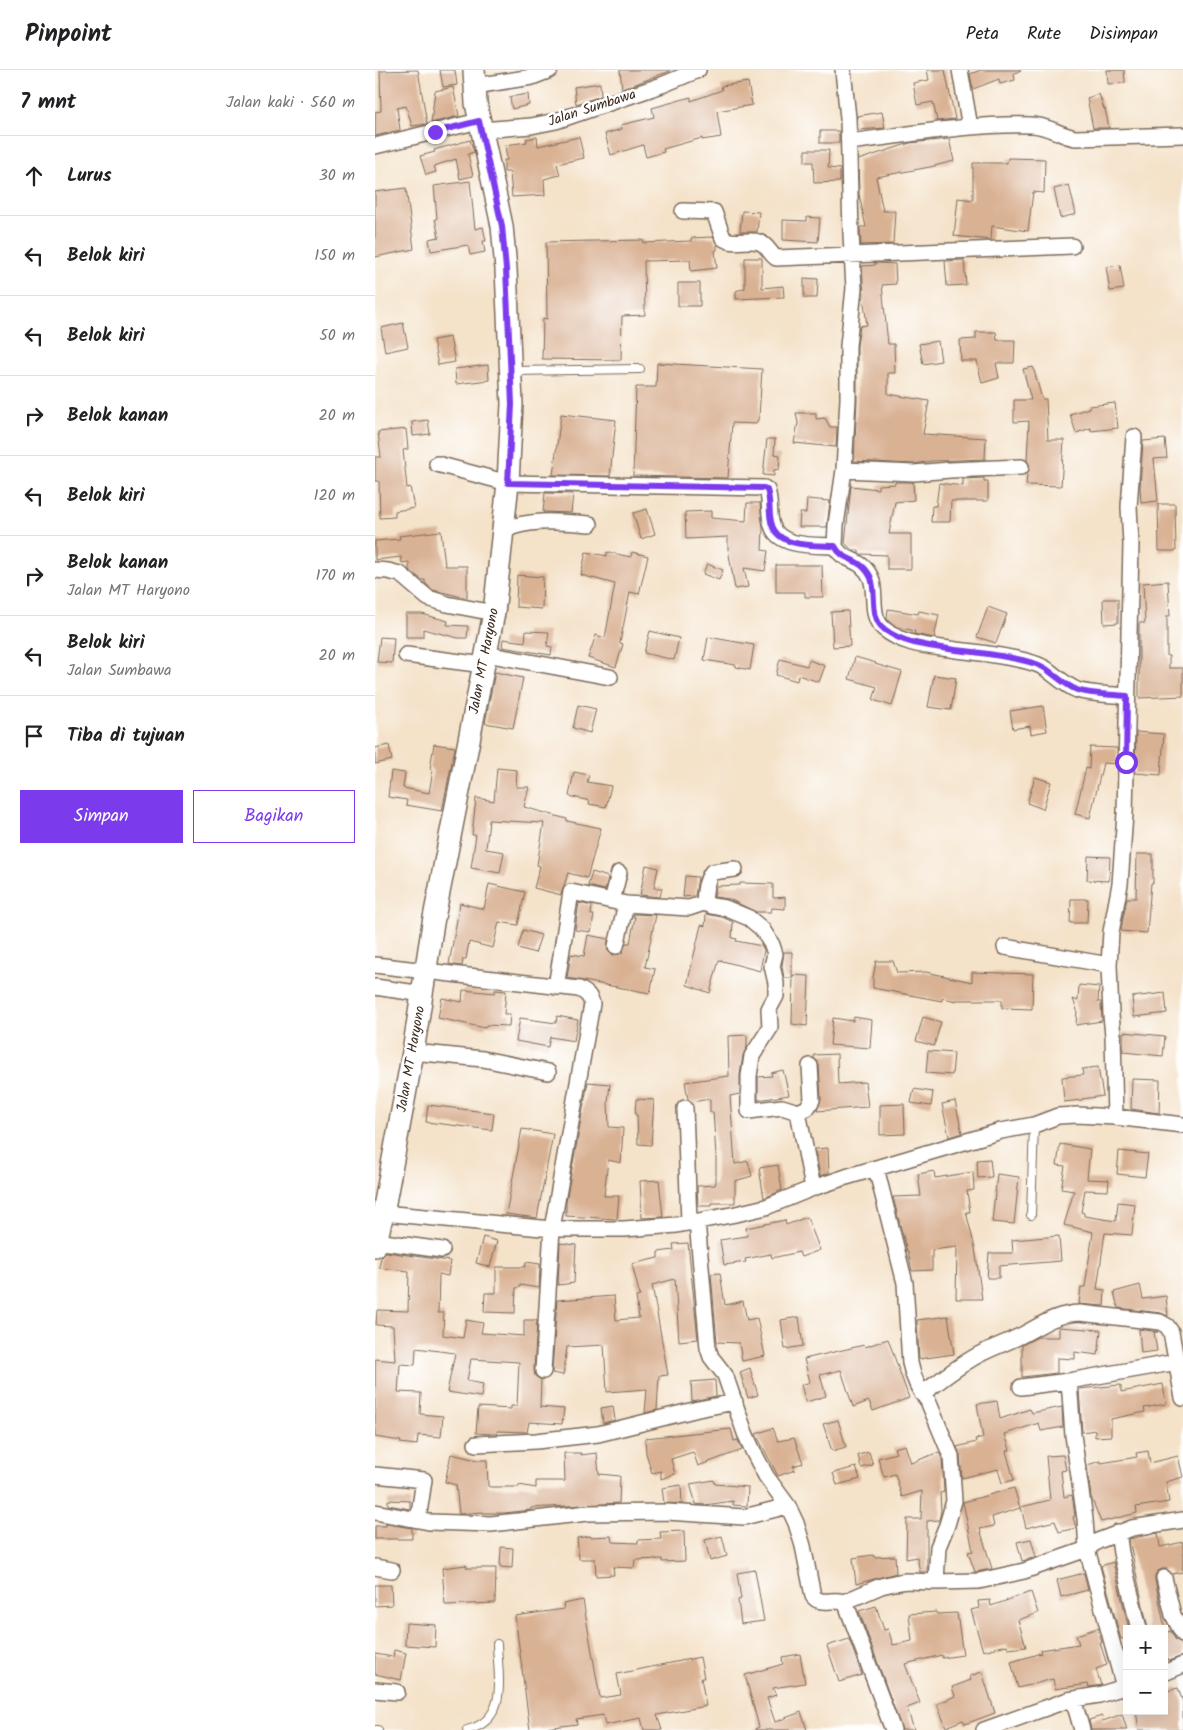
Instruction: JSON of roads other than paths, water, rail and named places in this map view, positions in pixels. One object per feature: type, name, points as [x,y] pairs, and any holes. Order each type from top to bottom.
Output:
[{"type":"main road","name":"Jalan MT Haryono","points":[[376,1244],[413,1052],[434,915],[494,613],[508,483],[512,371],[506,269],[502,226],[476,103],[475,78]]},
{"type":"street","points":[[475,78],[532,77],[550,70]]},
{"type":"street","name":"Jalan Sumbawa","points":[[375,146],[480,126],[531,126],[556,121],[698,70]]},
{"type":"street","points":[[843,70],[848,118],[854,288],[848,346],[848,399],[844,470],[835,546],[841,555],[864,566],[871,578],[875,614],[878,622],[884,629],[899,638],[917,645],[1017,659],[1048,670],[1054,676],[1079,690],[1127,696]]},
{"type":"street","points":[[960,70],[970,127]]},
{"type":"street","points":[[849,142],[970,127],[1031,125],[1043,126],[1075,138],[1183,135]]},
{"type":"street","points":[[683,211],[714,212],[723,238],[731,242],[760,242],[776,258],[1072,246]]},
{"type":"street","points":[[1115,1117],[1109,965],[1111,932],[1120,884],[1125,814],[1131,544],[1129,507],[1134,437]]},
{"type":"street","points":[[437,464],[508,483],[764,488],[769,495],[772,526],[778,536],[788,542],[835,546]]},
{"type":"street","points":[[844,470],[914,473],[1021,467]]},
{"type":"street","points":[[504,530],[517,525],[538,522],[557,521],[590,524]]},
{"type":"street","points":[[375,570],[400,574],[428,598],[447,604],[494,613]]},
{"type":"street","points":[[406,655],[485,660],[610,677]]},
{"type":"street","points":[[704,903],[705,887],[712,872],[735,869]]},
{"type":"street","points":[[615,946],[619,903],[619,873]]},
{"type":"street","points":[[556,987],[571,892],[619,903],[689,908],[704,903],[725,908],[749,918],[762,928],[775,954],[772,966],[776,983],[776,996],[769,1009],[771,1028],[752,1056],[749,1076],[749,1111],[782,1107],[798,1112],[807,1108],[812,1100],[810,1066]]},
{"type":"street","points":[[1005,947],[1109,965]]},
{"type":"street","points":[[375,965],[579,989],[587,993],[593,1004],[552,1229],[543,1372]]},
{"type":"street","points":[[375,987],[423,994]]},
{"type":"street","points":[[413,1052],[483,1060],[548,1072]]},
{"type":"street","points":[[685,1108],[693,1222],[708,1348],[711,1357],[725,1375],[753,1451],[766,1476],[788,1506],[799,1534],[813,1596],[819,1601],[844,1602],[881,1586],[905,1581],[979,1581],[999,1577],[1024,1571],[1087,1549],[1098,1541],[1118,1532],[1183,1520]]},
{"type":"street","points":[[798,1112],[813,1188]]},
{"type":"street","points":[[383,1213],[552,1229],[624,1229],[693,1222],[766,1207],[813,1188],[876,1168],[1001,1132],[1033,1125],[1058,1116],[1115,1117],[1183,1125]]},
{"type":"street","points":[[876,1168],[905,1283],[910,1363],[913,1376],[922,1394],[928,1400],[951,1456],[953,1501],[947,1525],[938,1547],[936,1582]]},
{"type":"street","points":[[376,1244],[442,1250]]},
{"type":"street","points":[[922,1394],[981,1353],[1025,1334],[1048,1320],[1068,1313],[1160,1322],[1167,1326],[1171,1332],[1183,1398]]},
{"type":"street","points":[[1021,1387],[1069,1382],[1177,1362]]},
{"type":"street","points":[[1069,1382],[1073,1435],[1085,1519],[1087,1549],[1123,1680]]},
{"type":"street","points":[[477,1444],[536,1441],[598,1434],[698,1409],[735,1402]]},
{"type":"street","points":[[375,1475],[424,1480],[418,1520]]},
{"type":"street","points":[[375,1512],[451,1524],[491,1524],[588,1513],[674,1512],[744,1517],[788,1506]]},
{"type":"street","points":[[1118,1532],[1138,1625]]},
{"type":"street","points":[[375,1568],[392,1570]]},
{"type":"street","points":[[1164,1578],[1173,1615],[1183,1634]]},
{"type":"street","points":[[844,1602],[893,1730]]},
{"type":"street","points":[[1168,1671],[1183,1665]]},
{"type":"street","points":[[985,1730],[1073,1699],[1099,1695],[1123,1688]]},
{"type":"street","points":[[375,1690],[397,1692]]},
{"type":"street","points":[[1073,1699],[1082,1730]]},
{"type":"lane","points":[[512,371],[640,369]]},
{"type":"lane","points":[[1031,1215],[1033,1125]]},
{"type":"lane","points":[[467,1730],[490,1718],[497,1704],[499,1692],[497,1644]]}]
